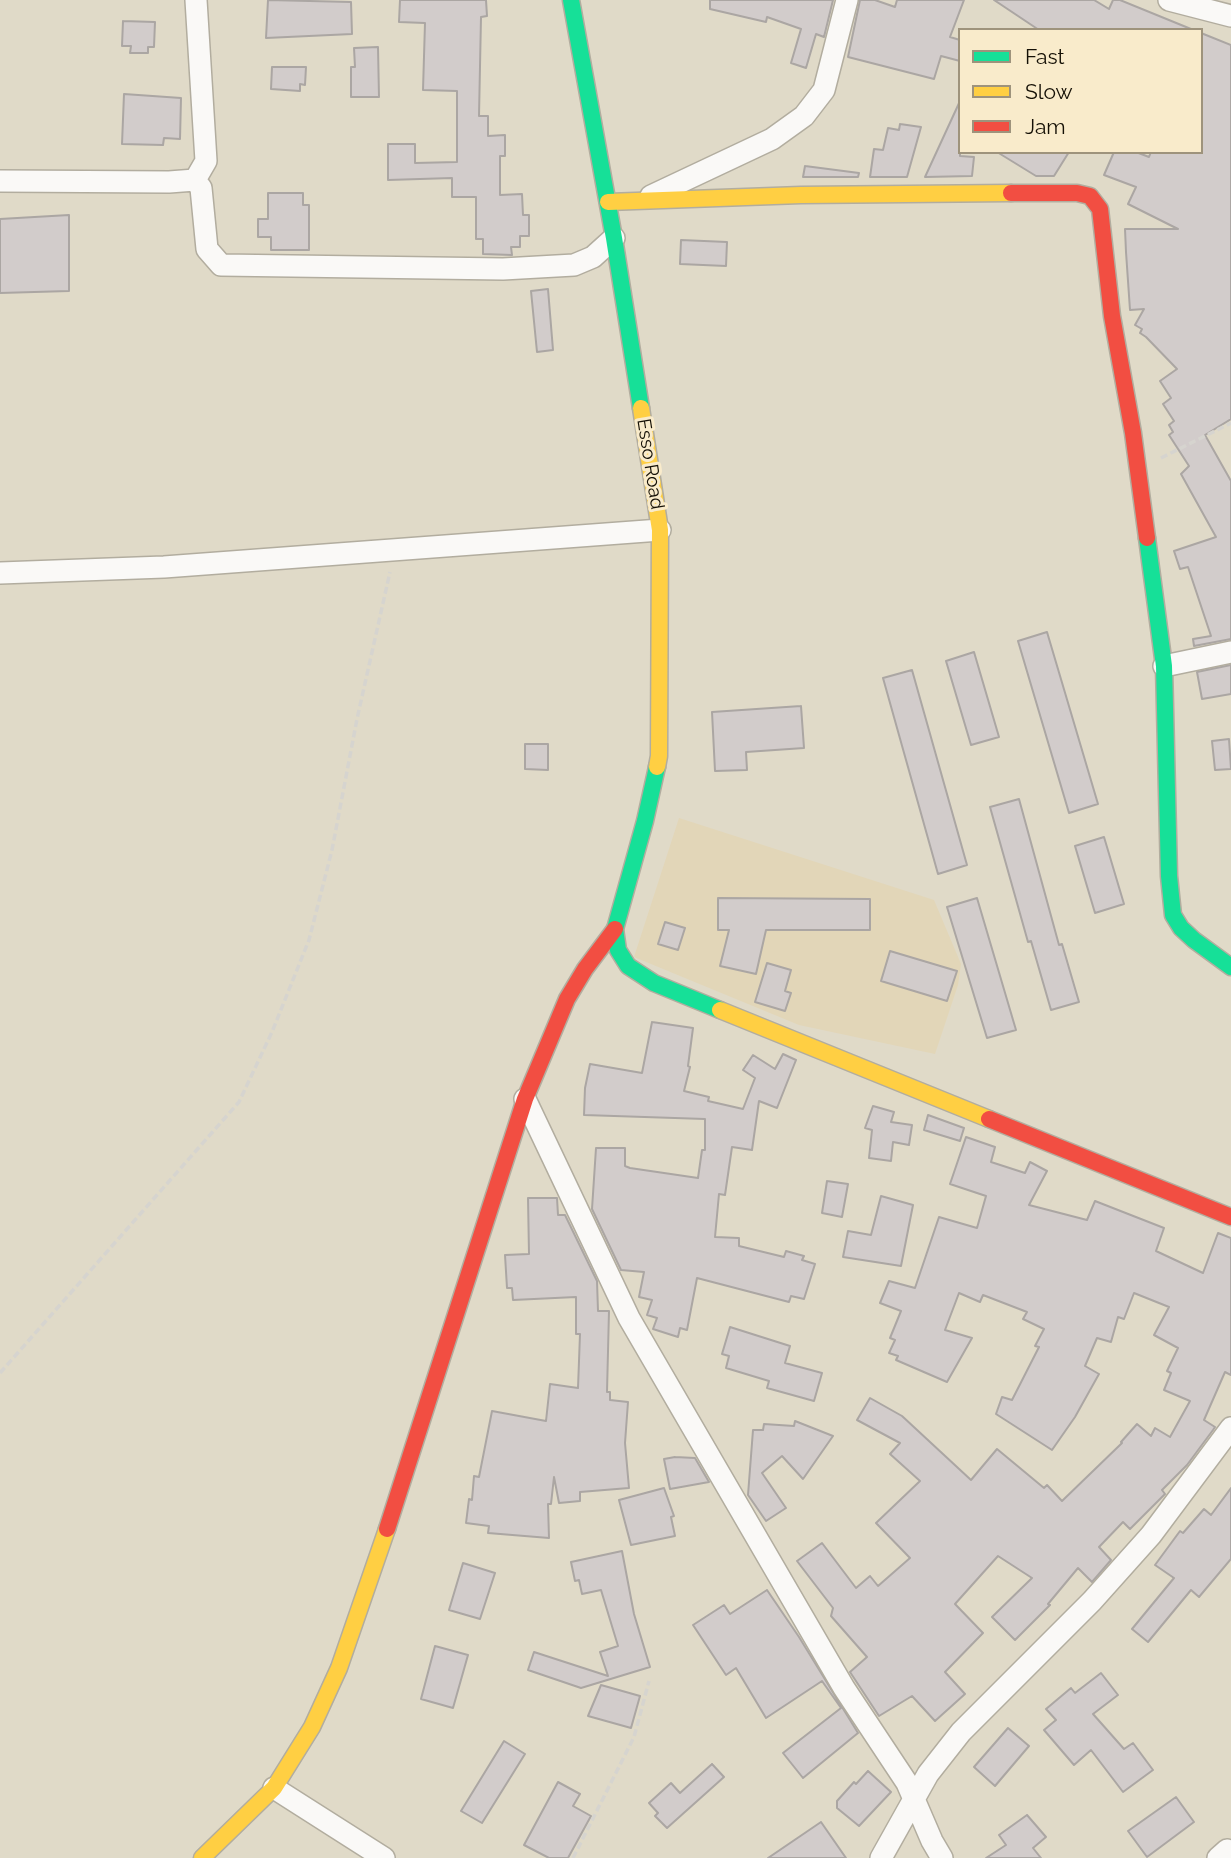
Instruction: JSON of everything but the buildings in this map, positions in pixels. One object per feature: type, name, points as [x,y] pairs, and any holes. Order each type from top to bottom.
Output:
[{"type":"street","points":[[195,180],[206,161],[196,0]]},
{"type":"street","name":"Esso Road","points":[[571,0],[608,202],[660,530],[659,756],[645,821],[615,929]]},
{"type":"street","points":[[640,201],[772,139],[804,117],[824,90],[847,0]]},
{"type":"street","points":[[1169,0],[1231,16]]},
{"type":"street","points":[[0,181],[195,180]]},
{"type":"street","points":[[195,180],[201,188],[206,249],[221,265],[503,269],[574,265],[593,257],[614,238]]},
{"type":"street","points":[[608,202],[843,195],[1077,193],[1090,196],[1100,209],[1112,316],[1138,470],[1164,666],[1169,876],[1173,915],[1188,934],[1231,967]]},
{"type":"street","points":[[0,573],[164,566],[395,551],[660,530]]},
{"type":"street","points":[[1164,666],[1231,652]]},
{"type":"street","points":[[202,1858],[274,1788],[313,1727],[339,1668],[410,1462],[526,1099],[566,999],[615,929]]},
{"type":"street","points":[[615,929],[618,950],[628,966],[654,983],[1231,1217]]},
{"type":"street","points":[[526,1099],[629,1318],[844,1688],[907,1783],[942,1858]]},
{"type":"street","points":[[881,1858],[928,1774],[961,1732],[1092,1601],[1228,1439]]},
{"type":"street","points":[[274,1788],[384,1858]]},
{"type":"path","points":[[1138,470],[1231,423]]},
{"type":"path","points":[[0,1373],[239,1102],[272,1032],[309,940],[332,850],[357,719],[395,551]]},
{"type":"path","points":[[573,1858],[634,1737],[649,1681]]},
{"type":"shaded area","points":[[679,818],[934,900],[961,964],[958,985],[935,1054],[799,1025],[634,957]]},
{"type":"traffic: fast","points":[[571,0],[614,238],[641,408]]},
{"type":"traffic: fast","points":[[1147,538],[1164,666],[1169,876],[1173,915],[1181,928],[1194,940],[1231,967]]},
{"type":"traffic: fast","points":[[657,767],[615,929],[618,950],[628,966],[654,983],[720,1010]]},
{"type":"traffic: slow","points":[[608,202],[801,195],[1011,193]]},
{"type":"traffic: slow","points":[[641,408],[660,530],[657,767]]},
{"type":"traffic: slow","points":[[720,1010],[989,1119]]},
{"type":"traffic: slow","points":[[202,1858],[274,1788],[312,1727],[339,1668],[387,1529]]},
{"type":"traffic: jam","points":[[1011,193],[1077,193],[1090,196],[1100,209],[1112,316],[1133,433],[1147,538]]},
{"type":"traffic: jam","points":[[387,1529],[525,1099],[567,999],[585,969],[615,929]]},
{"type":"traffic: jam","points":[[989,1119],[1231,1217]]}]
